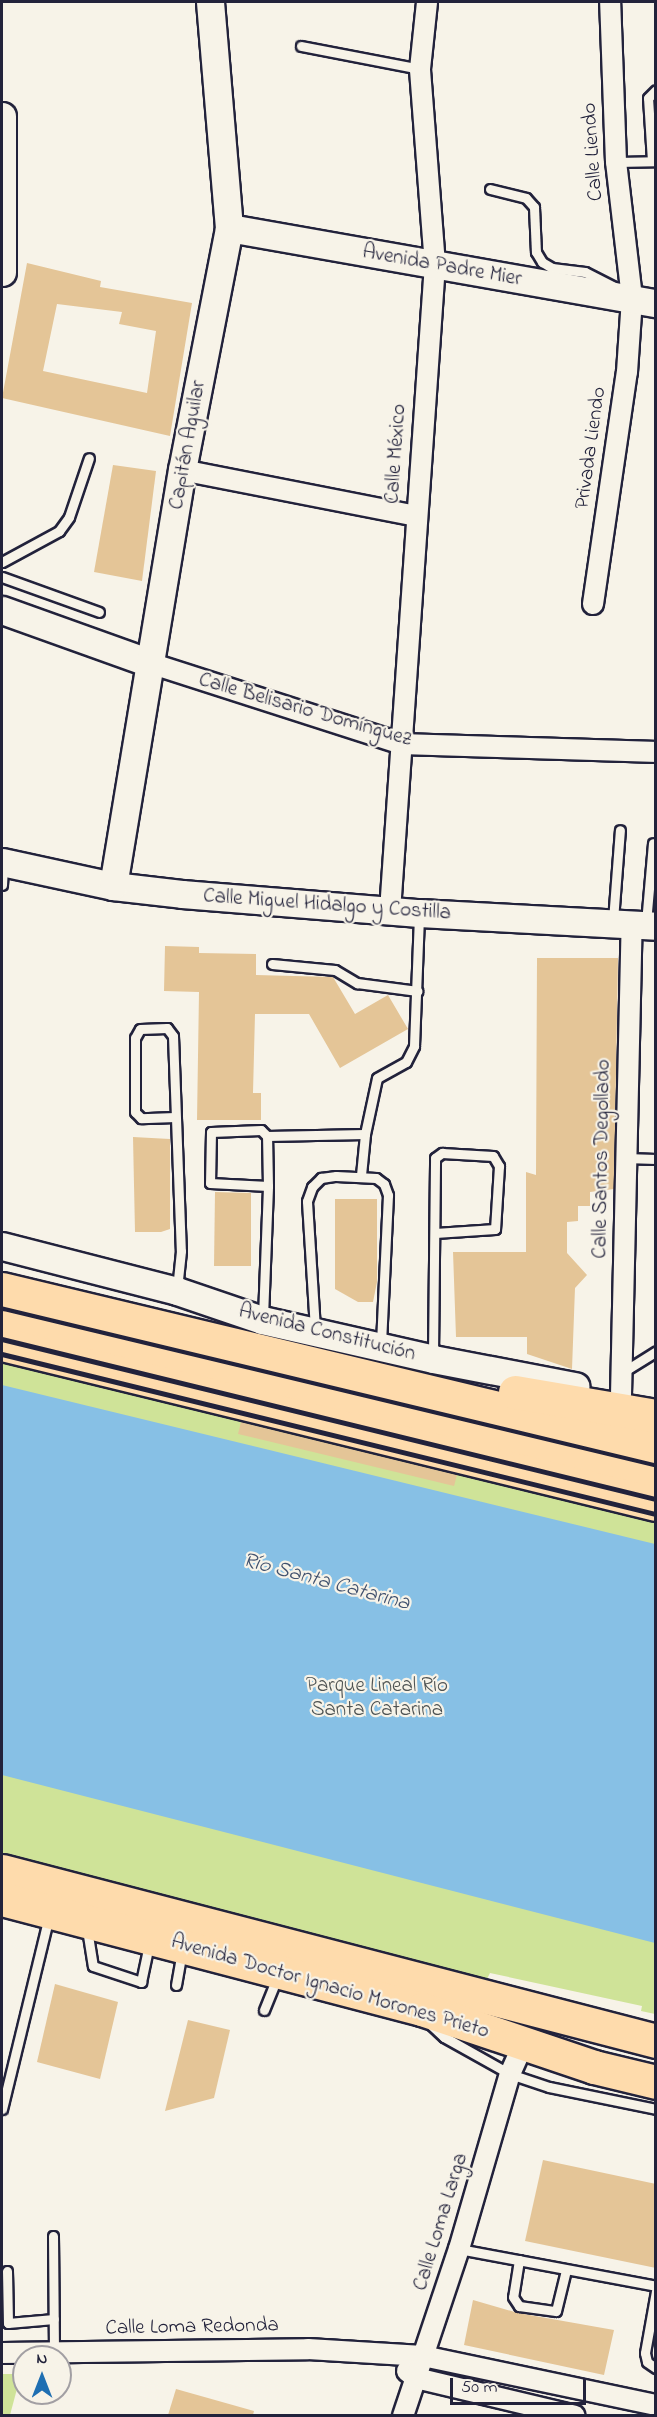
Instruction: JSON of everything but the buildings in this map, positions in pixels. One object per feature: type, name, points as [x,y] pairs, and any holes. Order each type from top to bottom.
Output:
[{"type":"highway","name":"Avenida Constitución","points":[[2,1289],[357,1377],[656,1446]]},
{"type":"highway","points":[[2,1344],[656,1504]]},
{"type":"highway","points":[[357,1377],[378,1371],[403,1371],[656,1416]]},
{"type":"highway","name":"Avenida Doctor Ignacio Morones Prieto","points":[[2,1871],[656,2041]]},
{"type":"highway","name":"Avenida Doctor Ignacio Morones Prieto","points":[[2,1899],[422,2009],[656,2082]]},
{"type":"main road","points":[[2,1326],[656,1483]]},
{"type":"street","name":"Capitán Aguilar","points":[[113,886],[182,470],[229,228],[210,2]]},
{"type":"street","name":"Calle México","points":[[390,911],[435,265],[420,69],[427,2]]},
{"type":"street","name":"Calle Liendo","points":[[610,2],[616,162],[644,300]]},
{"type":"street","points":[[2,116],[2,272]]},
{"type":"street","name":"Avenida Padre Mier","points":[[229,228],[644,300]]},
{"type":"street","name":"Privada Liendo","points":[[593,604],[627,372],[644,300]]},
{"type":"street","points":[[182,470],[416,516]]},
{"type":"street","name":"Calle Belisario Domínguez","points":[[2,610],[150,663],[403,744],[656,752]]},
{"type":"street","name":"Calle Miguel Hidalgo y Costilla","points":[[2,870],[113,886],[390,911],[636,924]]},
{"type":"street","name":"Calle Santos Degollado","points":[[622,1383],[625,1158],[636,924]]},
{"type":"street","name":"Avenida Constitución","points":[[2,1246],[177,1291],[262,1320],[381,1344],[433,1359],[622,1383],[656,1403]]},
{"type":"street","name":"Calle Loma Larga","points":[[403,2415],[459,2249],[510,2074],[525,2043]]},
{"type":"street","name":"Calle Loma Redonda","points":[[72,2353],[308,2349],[423,2356],[656,2405]]},
{"type":"street","points":[[383,2354],[416,2378],[575,2415]]},
{"type":"lane","points":[[301,46],[420,69]]},
{"type":"lane","points":[[616,162],[654,161],[648,98],[656,90]]},
{"type":"lane","points":[[489,189],[526,198],[534,207],[536,252],[542,262],[552,268],[585,272],[644,300]]},
{"type":"lane","points":[[2,562],[59,531],[69,517],[89,458]]},
{"type":"lane","points":[[2,578],[99,612]]},
{"type":"lane","points":[[620,830],[636,924]]},
{"type":"lane","points":[[636,924],[653,843]]},
{"type":"lane","points":[[361,1176],[365,1134],[378,1078],[406,1062],[412,1054],[417,991],[419,913]]},
{"type":"lane","points":[[272,963],[335,970],[357,983],[417,991]]},
{"type":"lane","points":[[175,1117],[141,1118],[135,1112],[135,1038],[140,1029],[167,1028],[172,1033],[181,1251],[177,1291]]},
{"type":"lane","points":[[262,1320],[268,1186],[267,1136],[261,1130],[215,1129],[209,1136],[209,1181],[214,1186],[268,1186]]},
{"type":"lane","points":[[267,1136],[365,1134]]},
{"type":"lane","points":[[433,1359],[434,1165],[438,1154],[493,1156],[499,1166],[495,1229],[435,1233]]},
{"type":"lane","points":[[625,1158],[656,1159]]},
{"type":"lane","points":[[315,1331],[307,1201],[312,1187],[321,1178],[361,1176],[376,1178],[388,1195],[381,1344]]},
{"type":"lane","points":[[622,1383],[656,1351]]},
{"type":"lane","points":[[2,2109],[50,1911]]},
{"type":"lane","points":[[86,1921],[93,1965],[141,1982],[150,1937]]},
{"type":"lane","points":[[176,1985],[183,1945]]},
{"type":"lane","points":[[264,2010],[280,1971]]},
{"type":"lane","points":[[422,2009],[444,2037],[510,2074],[549,2087],[656,2109]]},
{"type":"lane","points":[[52,2236],[54,2345]]},
{"type":"lane","points":[[459,2249],[656,2288],[645,2353],[647,2362],[656,2368]]},
{"type":"lane","points":[[519,2260],[513,2297],[519,2306],[556,2311],[566,2270]]},
{"type":"lane","points":[[7,2271],[8,2323],[54,2319]]},
{"type":"green space","name":"Río Santa Catarina","points":[[2,1348],[655,1503],[655,2014],[641,2011],[642,2006],[490,1973],[487,1979],[390,1958],[2,1863]]},
{"type":"green space","points":[[2,2374],[12,2374],[13,2405],[10,2415],[2,2415]]},
{"type":"water","name":"Río Santa Catarina","points":[[2,1385],[655,1544],[655,1943],[2,1775]]},
{"type":"railway","points":[[2,1339],[656,1499]]},
{"type":"railway","points":[[2,1354],[656,1514]]},
{"type":"park label","name":"Parque Lineal Río Santa Catarina","points":[[377,1698]]}]
